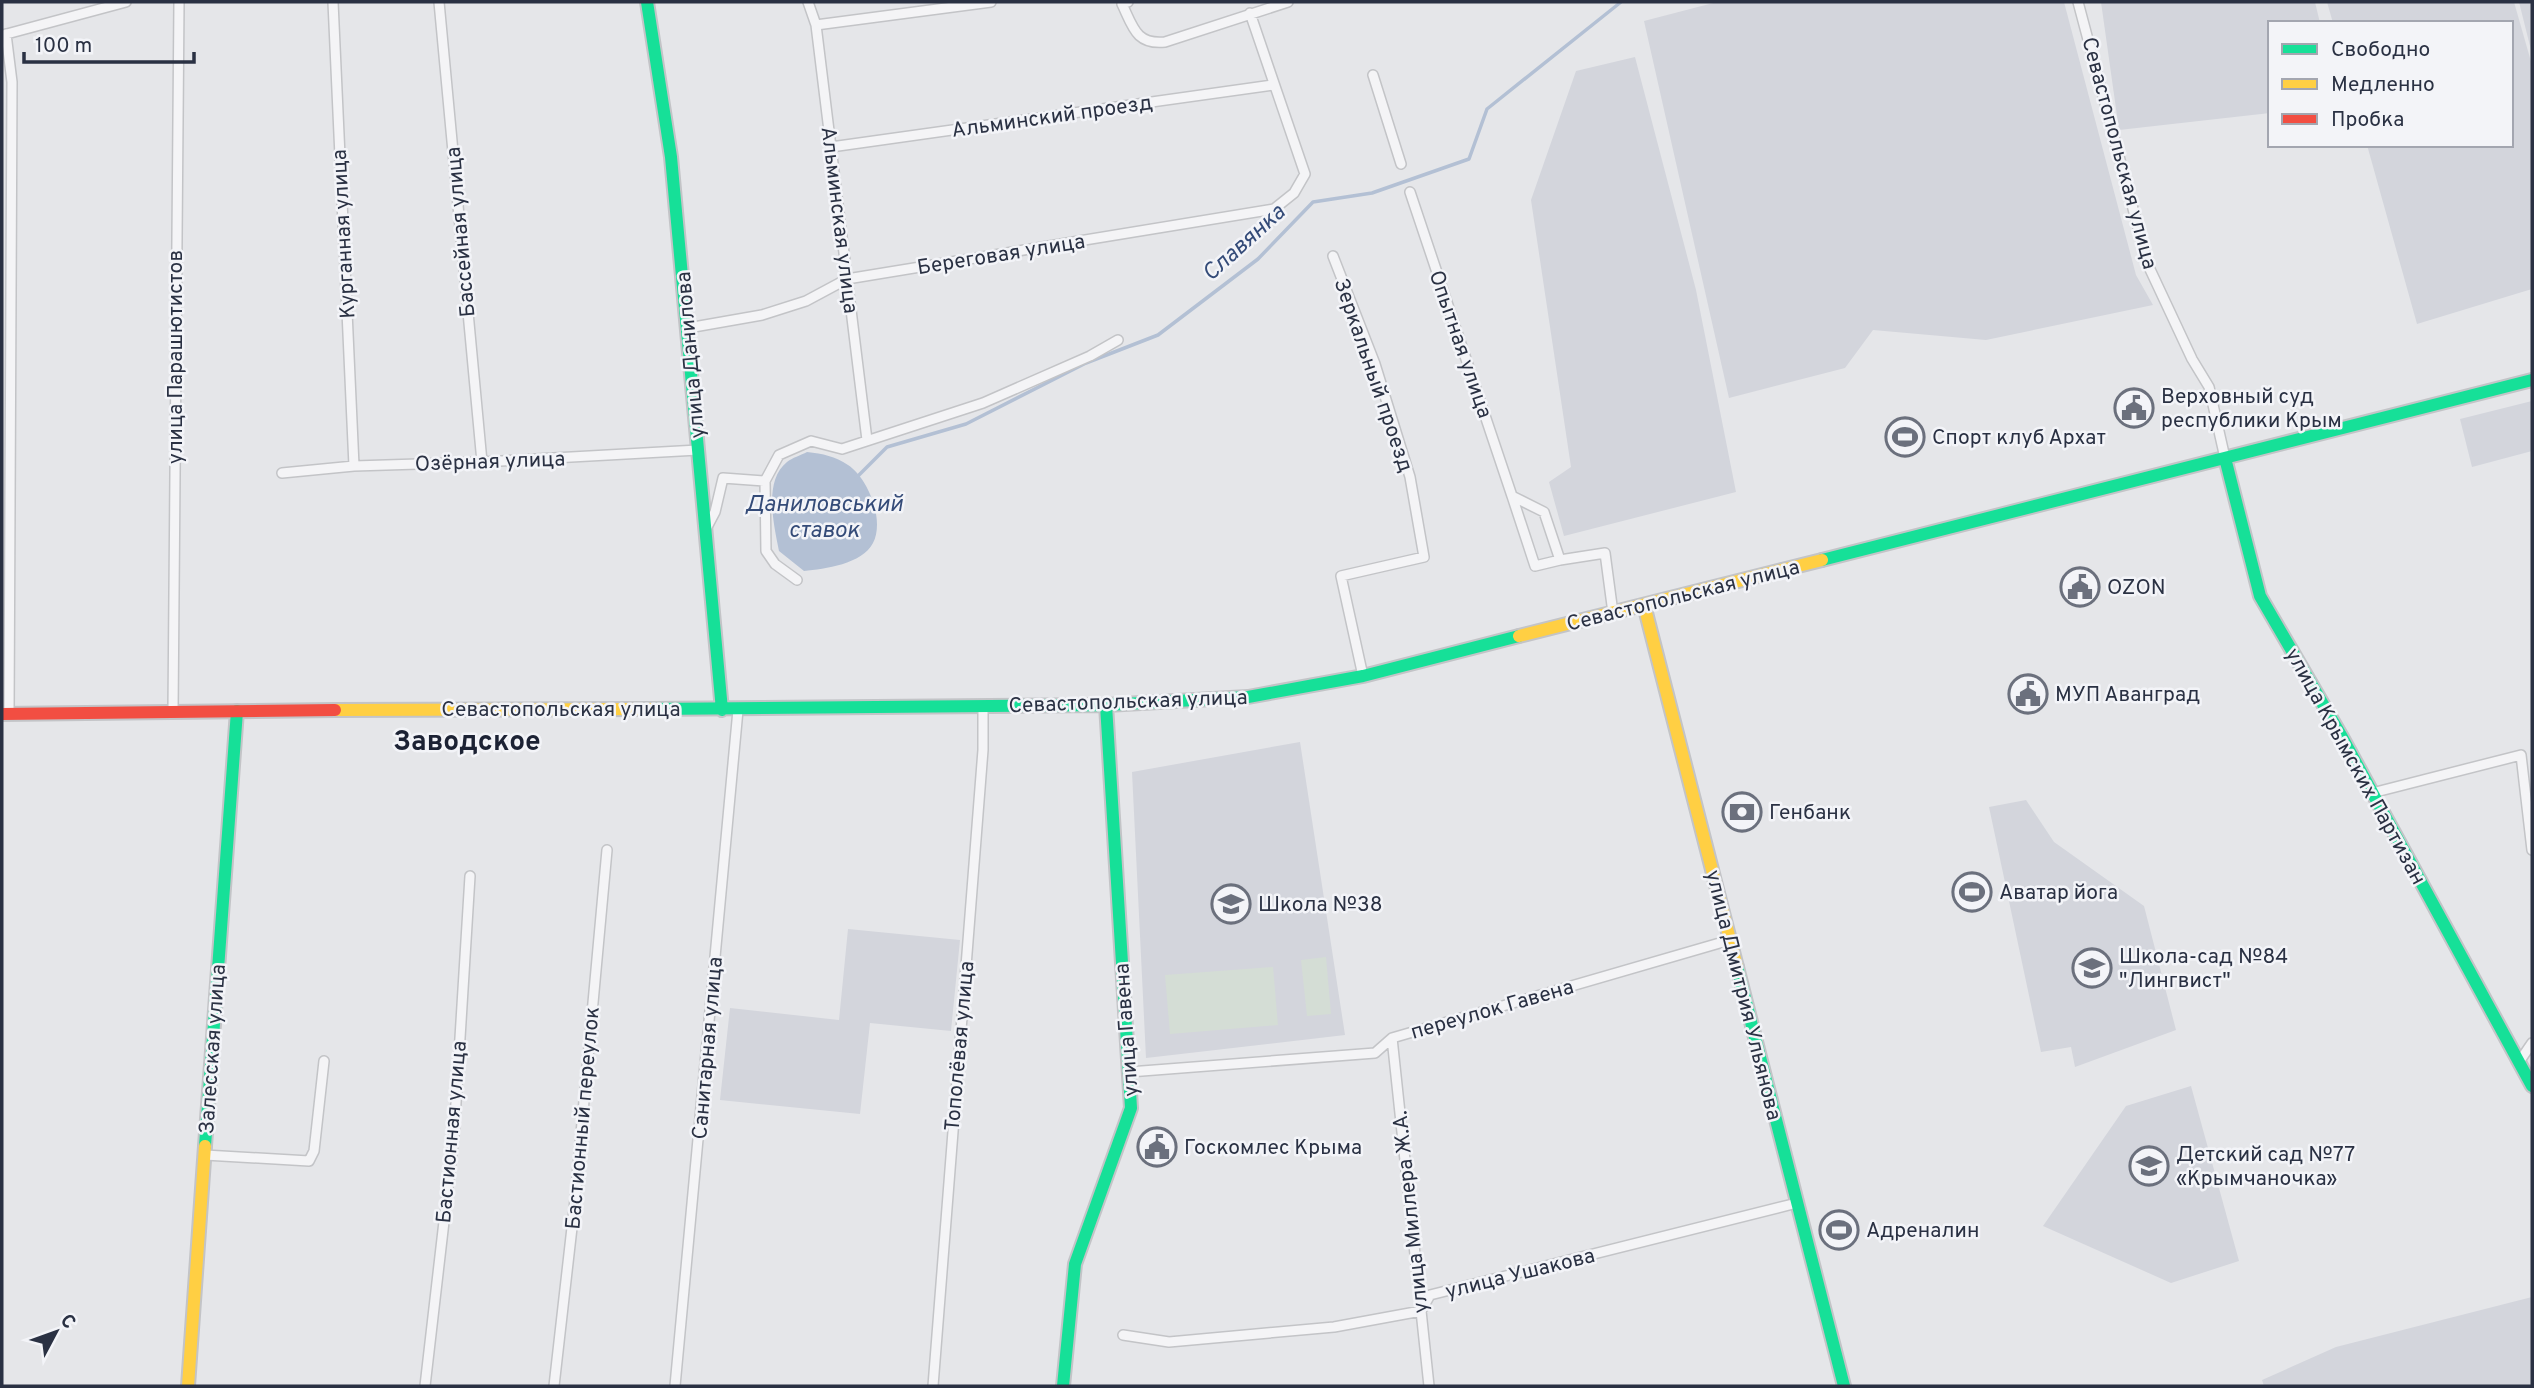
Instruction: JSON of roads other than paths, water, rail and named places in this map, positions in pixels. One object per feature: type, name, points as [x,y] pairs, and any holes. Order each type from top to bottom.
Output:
[{"type":"main road","name":"улица Данилова","points":[[647,2],[671,157],[722,710]]},
{"type":"main road","name":"Севастопольская улица","points":[[6,714],[480,708],[738,710],[1106,705],[1248,697],[1363,676],[2532,380]]},
{"type":"main road","name":"улица Крымских Партизан","points":[[2225,458],[2260,596],[2372,793],[2532,1086]]},
{"type":"main road","name":"улица Дмитрия Ульянова","points":[[1644,605],[1844,1386]]},
{"type":"main road","name":"улица Гавена","points":[[1063,1386],[1075,1264],[1131,1108],[1106,705]]},
{"type":"main road","name":"Залесская улица","points":[[188,1386],[237,711]]},
{"type":"street","points":[[6,714],[12,82],[4,34],[126,2]]},
{"type":"street","name":"улица Парашютистов","points":[[173,712],[179,2]]},
{"type":"street","name":"Курганная улица","points":[[332,2],[354,466]]},
{"type":"street","name":"Бассейная улица","points":[[439,2],[482,462]]},
{"type":"street","name":"Альминская улица","points":[[808,2],[816,25],[867,440]]},
{"type":"street","points":[[816,25],[991,2]]},
{"type":"street","points":[[1123,2],[1132,26],[1143,41],[1153,43],[1165,42],[1288,2]]},
{"type":"street","name":"Севастопольская улица","points":[[2078,2],[2148,265],[2192,359],[2209,387],[2225,458]]},
{"type":"street","points":[[1250,13],[1273,85]]},
{"type":"street","points":[[1373,75],[1401,164]]},
{"type":"street","name":"Береговая улица","points":[[688,328],[762,315],[806,301],[847,279],[1274,209],[1294,193],[1305,174],[1273,85]]},
{"type":"street","name":"Альминский проезд","points":[[831,147],[1273,85]]},
{"type":"street","name":"Опытная улица","points":[[1410,192],[1535,566],[1605,553],[1614,612]]},
{"type":"street","name":"Зеркальный проезд","points":[[1333,256],[1374,364],[1410,477],[1424,558],[1341,576],[1363,676]]},
{"type":"street","points":[[797,580],[775,564],[766,551],[765,481],[779,455],[811,441],[842,449],[983,402],[1090,356],[1118,340]]},
{"type":"street","name":"Озёрная улица","points":[[282,472],[354,466],[698,450]]},
{"type":"street","points":[[705,530],[715,512],[723,478],[765,481]]},
{"type":"street","points":[[1512,496],[1544,512],[1560,560]]},
{"type":"street","name":"Тополёвая улица","points":[[933,1386],[983,750],[983,706]]},
{"type":"street","name":"Санитарная улица","points":[[676,1386],[738,710]]},
{"type":"street","points":[[2372,793],[2521,755],[2532,850]]},
{"type":"street","name":"Бастионный переулок","points":[[554,1386],[575,1210],[607,850]]},
{"type":"street","name":"Бастионная улица","points":[[425,1386],[454,1135],[470,876]]},
{"type":"street","name":"переулок Гавена","points":[[1129,1072],[1375,1053],[1392,1038],[1730,940]]},
{"type":"street","name":"улица Миллера Ж.А.","points":[[1392,1038],[1429,1386]]},
{"type":"street","points":[[2519,1062],[2532,1043]]},
{"type":"street","points":[[205,1155],[309,1161],[314,1151],[324,1061]]},
{"type":"street","name":"улица Ушакова","points":[[1123,1335],[1169,1342],[1334,1327],[1421,1311],[1430,1295],[1797,1203]]},
{"type":"water","name":"Даниловський ставок","points":[[807,452],[834,457],[855,471],[868,489],[877,523],[873,543],[861,556],[842,564],[804,571],[779,551],[772,504],[775,480],[780,470],[789,461]]},
{"type":"waterway","name":"Славянка","points":[[856,478],[887,447],[966,424],[1086,363],[1158,335],[1258,259],[1313,202],[1372,193],[1469,159],[1487,109],[1621,2]]},
{"type":"place","name":"Верховный суд республики Крым","points":[[2134,408]]},
{"type":"place","name":"Спорт клуб Архат","points":[[1905,437]]},
{"type":"place","name":"OZON","points":[[2080,587]]},
{"type":"place","name":"МУП Аванград","points":[[2028,694]]},
{"type":"place","name":"Генбанк","points":[[1742,812]]},
{"type":"place","name":"Аватар йога","points":[[1972,892]]},
{"type":"place","name":"Школа №38","points":[[1231,904]]},
{"type":"place","name":"Школа-сад №84 \"Лингвист\"","points":[[2092,968]]},
{"type":"place","name":"Госкомлес Крыма","points":[[1157,1147]]},
{"type":"place","name":"Детский сад №77 «Крымчаночка»","points":[[2149,1166]]},
{"type":"place","name":"Адреналин","points":[[1839,1230]]},
{"type":"district","name":"Заводское","points":[[467,740]]}]
